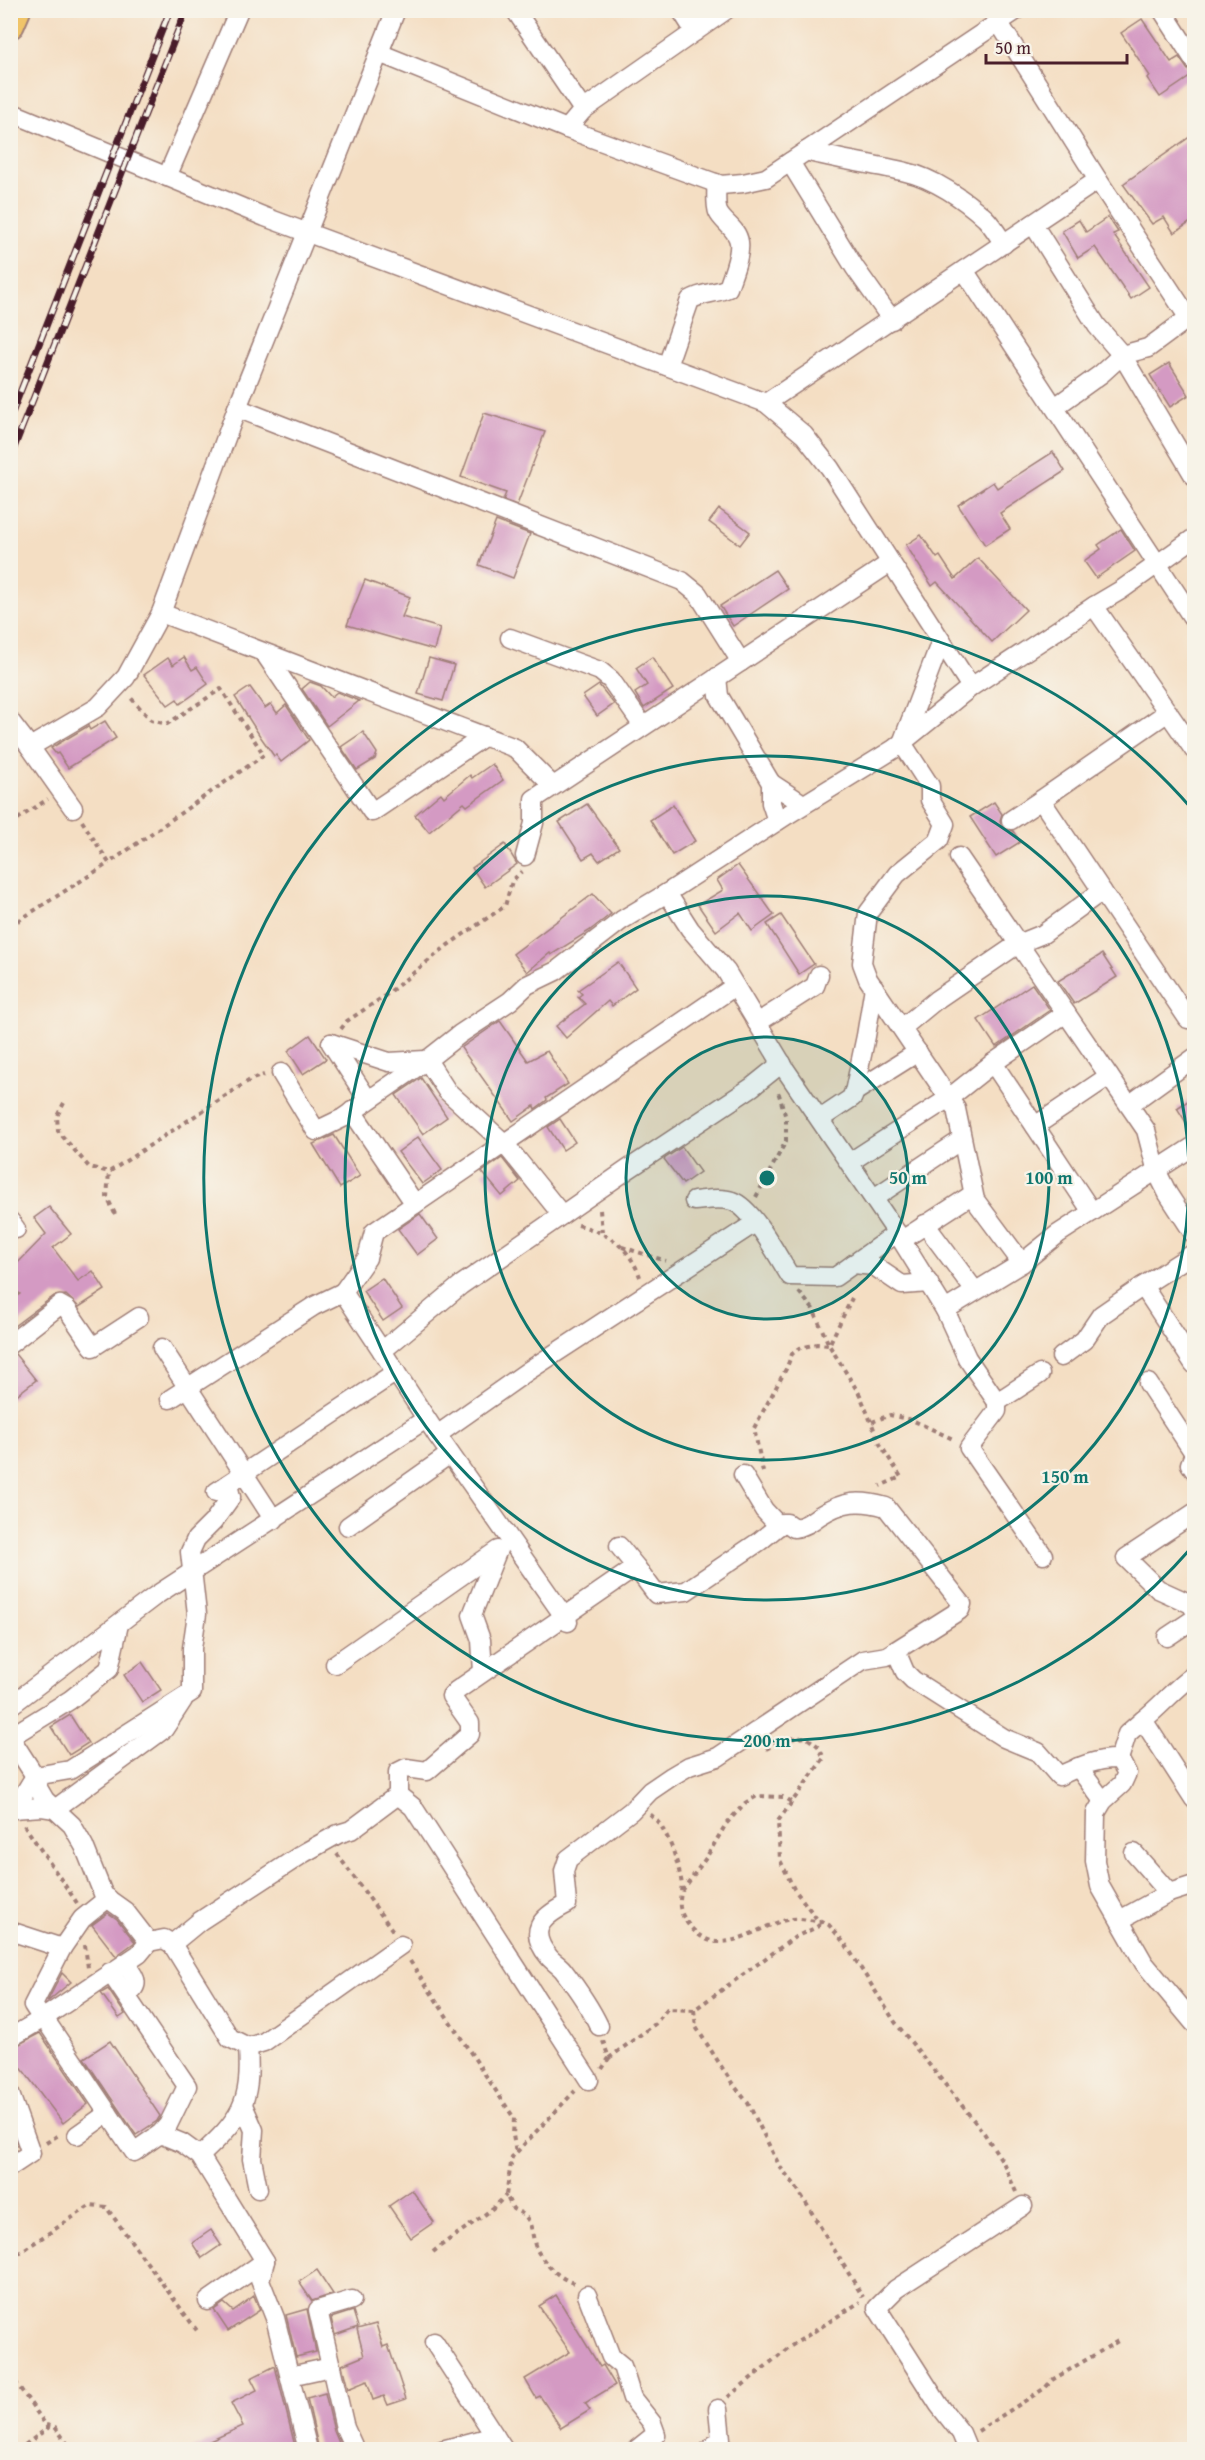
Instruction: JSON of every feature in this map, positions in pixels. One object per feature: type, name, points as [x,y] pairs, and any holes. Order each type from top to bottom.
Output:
[{"type":"main road","points":[[10,24],[16,10]]},
{"type":"street","points":[[167,177],[239,10]]},
{"type":"street","points":[[30,747],[98,707],[126,677],[161,613],[237,408],[396,10]]},
{"type":"street","points":[[515,10],[583,110]]},
{"type":"street","points":[[681,10],[695,32]]},
{"type":"street","points":[[567,129],[583,110],[726,10]]},
{"type":"street","points":[[379,53],[567,129],[716,183],[743,183],[766,178],[1017,10]]},
{"type":"street","points":[[1162,10],[1189,41],[1194,60]]},
{"type":"street","points":[[999,23],[1098,180],[1193,319],[1148,348],[1122,355],[1101,374],[1055,407]]},
{"type":"street","points":[[10,112],[265,217],[309,231],[766,403],[804,435],[830,468],[971,687]]},
{"type":"street","points":[[806,151],[908,172],[929,181],[957,197],[986,219],[1004,244]]},
{"type":"street","points":[[790,162],[855,268],[892,320]]},
{"type":"street","points":[[766,403],[1098,180]]},
{"type":"street","points":[[667,366],[690,300],[700,294],[718,292],[728,288],[737,257],[739,242],[730,224],[717,210],[716,183]]},
{"type":"street","points":[[1033,224],[1097,326],[1122,355],[1194,476]]},
{"type":"street","points":[[964,270],[1159,563],[1194,620]]},
{"type":"street","points":[[237,408],[682,581],[698,594],[741,662]]},
{"type":"street","points":[[281,1073],[316,1131],[352,1112],[510,1001],[527,985],[556,972],[622,920],[902,742],[971,687],[1194,538]]},
{"type":"street","points":[[525,856],[534,823],[534,799],[890,563]]},
{"type":"street","points":[[1094,606],[1194,750]]},
{"type":"street","points":[[161,613],[515,748],[554,786]]},
{"type":"street","points":[[510,638],[600,671],[611,680],[643,726]]},
{"type":"street","points":[[902,742],[941,641]]},
{"type":"street","points":[[265,654],[372,812],[485,736]]},
{"type":"street","points":[[717,677],[719,696],[771,783],[803,804]]},
{"type":"street","points":[[1011,820],[1168,712]]},
{"type":"street","points":[[10,721],[73,808]]},
{"type":"street","points":[[902,742],[930,786],[930,800],[945,824],[939,840],[897,874],[867,913],[862,963],[874,987],[956,1109],[975,1200],[1022,1263]]},
{"type":"street","points":[[771,783],[771,803],[777,821]]},
{"type":"street","points":[[1041,800],[1188,1019]]},
{"type":"street","points":[[959,857],[1146,1130],[1156,1172],[1193,1230]]},
{"type":"street","points":[[902,1028],[936,1000],[1018,944],[1043,934],[1102,891]]},
{"type":"street","points":[[667,893],[690,929],[714,955],[735,986],[782,1064],[850,1162],[945,1310],[968,1358],[997,1402],[997,1411],[969,1448],[1043,1555]]},
{"type":"street","points":[[757,1023],[815,986],[819,975]]},
{"type":"street","points":[[170,1399],[314,1306],[343,1292],[367,1258],[374,1232],[735,986]]},
{"type":"street","points":[[820,1119],[853,1097],[874,987]]},
{"type":"street","points":[[850,1162],[948,1098],[993,1063],[1066,1013]]},
{"type":"street","points":[[331,1043],[389,1062],[427,1060]]},
{"type":"street","points":[[331,1043],[368,1100]]},
{"type":"street","points":[[853,1093],[918,1052]]},
{"type":"street","points":[[1129,1105],[1194,1058]]},
{"type":"street","points":[[427,1060],[447,1090],[504,1143],[562,1215]]},
{"type":"street","points":[[993,1063],[1092,1212]]},
{"type":"street","points":[[382,1351],[461,1285],[753,1088],[782,1064]]},
{"type":"street","points":[[1035,1126],[1109,1076]]},
{"type":"street","points":[[352,1112],[415,1204]]},
{"type":"street","points":[[873,1198],[961,1140]]},
{"type":"street","points":[[945,1310],[1022,1263],[1058,1234],[1194,1146]]},
{"type":"street","points":[[694,1201],[717,1199],[733,1201],[751,1216],[790,1276],[835,1277],[853,1264],[973,1194]]},
{"type":"street","points":[[436,1435],[686,1267],[751,1216]]},
{"type":"street","points":[[925,1224],[975,1291]]},
{"type":"street","points":[[1061,1357],[1084,1340],[1101,1315],[1194,1253]]},
{"type":"street","points":[[853,1264],[874,1266],[902,1285],[929,1283]]},
{"type":"street","points":[[1143,1286],[1194,1364]]},
{"type":"street","points":[[343,1292],[450,1454],[504,1544],[566,1619]]},
{"type":"street","points":[[10,1344],[60,1305],[67,1309],[93,1347],[139,1317]]},
{"type":"street","points":[[162,1348],[274,1520]]},
{"type":"street","points":[[12,1810],[35,1776],[70,1770],[192,1692],[192,1648],[197,1614],[190,1551],[196,1539],[213,1522],[231,1497],[222,1488],[396,1372]]},
{"type":"street","points":[[997,1402],[1040,1374]]},
{"type":"street","points":[[1148,1383],[1194,1453],[1190,1464],[1194,1470]]},
{"type":"street","points":[[10,1706],[155,1596],[426,1419]]},
{"type":"street","points":[[348,1526],[450,1454]]},
{"type":"street","points":[[742,1475],[765,1510],[779,1526]]},
{"type":"street","points":[[599,2026],[562,1969],[543,1949],[539,1939],[538,1926],[544,1917],[567,1904],[564,1871],[568,1859],[639,1803],[650,1791],[672,1776],[689,1766],[718,1757],[863,1660],[887,1656],[960,1610],[962,1604],[886,1507],[867,1503],[856,1502],[835,1506],[802,1528],[794,1528],[787,1523],[779,1526],[686,1591],[656,1594],[620,1546]]},
{"type":"street","points":[[1194,1513],[1126,1558],[1158,1589],[1191,1604],[1194,1609]]},
{"type":"street","points":[[335,1664],[504,1544]]},
{"type":"street","points":[[483,1672],[481,1640],[472,1615],[504,1544]]},
{"type":"street","points":[[398,1795],[398,1772],[406,1768],[427,1771],[470,1734],[470,1724],[451,1696],[483,1672],[566,1619],[636,1567]]},
{"type":"street","points":[[1167,1636],[1194,1619]]},
{"type":"street","points":[[119,1624],[109,1669],[70,1700],[10,1737],[35,1776],[41,1794],[72,1825],[84,1846],[104,1896],[125,1911],[149,1942]]},
{"type":"street","points":[[896,1650],[906,1672],[913,1680],[1004,1738],[1038,1752],[1059,1776],[1107,1758],[1119,1759]]},
{"type":"street","points":[[1194,1675],[1127,1734],[1119,1759],[1127,1773],[1122,1784],[1103,1801],[1096,1813],[1095,1861],[1100,1886],[1144,1963],[1194,2023]]},
{"type":"street","points":[[12,1810],[42,1807],[54,1809],[164,1729],[186,1696]]},
{"type":"street","points":[[1143,1720],[1194,1799]]},
{"type":"street","points":[[1078,1767],[1103,1801]]},
{"type":"street","points":[[172,1944],[200,1921],[304,1853],[351,1830],[398,1795]]},
{"type":"street","points":[[398,1795],[413,1807],[589,2079]]},
{"type":"street","points":[[1134,1853],[1169,1893]]},
{"type":"street","points":[[1119,1920],[1169,1893],[1194,1885]]},
{"type":"street","points":[[108,1898],[82,1919],[62,1948],[33,2005],[134,2152],[160,2134],[168,2125],[188,2086],[126,1995],[117,1967]]},
{"type":"street","points":[[10,1931],[62,1948]]},
{"type":"street","points":[[10,2038],[140,1954],[149,1942],[164,1939],[172,1944],[230,2038],[248,2047],[264,2042],[401,1945]]},
{"type":"street","points":[[200,2156],[239,2116],[250,2073],[248,2047]]},
{"type":"street","points":[[10,2094],[31,2153],[10,2167]]},
{"type":"street","points":[[243,2104],[255,2130],[252,2159],[258,2189]]},
{"type":"street","points":[[77,2135],[108,2113]]},
{"type":"street","points":[[160,2134],[182,2143],[200,2156],[265,2261],[260,2280],[275,2318],[308,2450]]},
{"type":"street","points":[[966,2444],[871,2303],[1023,2206]]},
{"type":"street","points":[[208,2301],[265,2261]]},
{"type":"street","points":[[587,2295],[611,2357],[622,2366],[632,2398],[652,2423],[656,2434],[636,2450]]},
{"type":"street","points":[[352,2300],[318,2310],[345,2428],[355,2450]]},
{"type":"street","points":[[434,2342],[500,2443],[442,2450]]},
{"type":"street","points":[[290,2376],[331,2367]]},
{"type":"street","points":[[709,2450],[721,2439],[718,2409]]},
{"type":"path","points":[[10,926],[109,863],[264,755],[221,689],[167,724],[151,720],[121,683]]},
{"type":"path","points":[[10,824],[61,791]]},
{"type":"path","points":[[73,808],[109,863]]},
{"type":"path","points":[[331,1043],[347,1021],[386,995],[448,945],[505,906],[512,881],[522,871],[525,856]]},
{"type":"path","points":[[751,1216],[786,1141],[786,1118],[777,1094],[782,1064]]},
{"type":"path","points":[[64,1103],[57,1116],[58,1131],[89,1167],[109,1172],[250,1080],[268,1074],[281,1073]]},
{"type":"path","points":[[109,1172],[107,1197],[115,1214]]},
{"type":"path","points":[[562,1215],[572,1224],[597,1230],[621,1247],[686,1267]]},
{"type":"path","points":[[621,1247],[638,1270],[648,1292]]},
{"type":"path","points":[[790,1276],[800,1294],[813,1309],[829,1345],[860,1395],[880,1444],[901,1477],[877,1487],[867,1503]]},
{"type":"path","points":[[829,1345],[852,1298]]},
{"type":"path","points":[[754,1492],[763,1472],[754,1428],[792,1354],[800,1348],[817,1344],[829,1345]]},
{"type":"path","points":[[872,1422],[890,1414],[912,1420],[969,1448]]},
{"type":"path","points":[[764,1750],[787,1739],[806,1737],[818,1746],[824,1758],[778,1821],[780,1860],[794,1889],[846,1945],[895,2022],[984,2133],[1003,2162],[1023,2206]]},
{"type":"path","points":[[681,1892],[706,1858],[726,1824],[745,1803],[757,1796],[783,1797],[791,1803]]},
{"type":"path","points":[[639,1803],[657,1820],[672,1847],[682,1883],[680,1907],[691,1929],[715,1943],[728,1941],[794,1919],[822,1921]]},
{"type":"path","points":[[12,1810],[74,1896],[82,1919],[88,1976]]},
{"type":"path","points":[[328,1840],[401,1945],[514,2118],[516,2153]]},
{"type":"path","points":[[434,2252],[452,2236],[492,2211],[506,2194],[512,2157],[574,2092],[602,2070],[609,2058],[654,2024],[667,2009],[694,2010],[795,1937],[817,1927],[822,1921]]},
{"type":"path","points":[[694,2010],[696,2027],[732,2083],[748,2103],[780,2167],[795,2185],[871,2303],[839,2313],[788,2348],[723,2401],[718,2409]]},
{"type":"path","points":[[599,2026],[609,2058]]},
{"type":"path","points":[[31,2153],[72,2128],[77,2135]]},
{"type":"path","points":[[506,2194],[513,2210],[524,2215],[530,2223],[536,2248],[542,2256],[564,2280],[575,2283],[587,2295]]},
{"type":"path","points":[[10,2259],[91,2205],[106,2207],[198,2332]]},
{"type":"path","points":[[966,2444],[1045,2388],[1052,2380],[1118,2341]]},
{"type":"path","points":[[10,2374],[48,2428],[18,2450]]},
{"type":"path","points":[[46,2424],[55,2427],[72,2450]]},
{"type":"building","points":[[1142,19],[1171,62],[1179,57],[1188,70],[1194,71],[1194,74],[1160,97],[1147,78],[1150,76],[1121,33]]},
{"type":"building","points":[[1194,134],[1194,220],[1174,233],[1164,217],[1152,224],[1123,184]]},
{"type":"building","points":[[1108,217],[1118,232],[1113,234],[1149,287],[1131,299],[1095,247],[1078,258],[1062,231],[1079,220],[1086,232]]},
{"type":"building","points":[[1169,363],[1189,395],[1170,407],[1150,375]]},
{"type":"building","points":[[484,413],[545,432],[517,505],[503,500],[506,493],[461,477]]},
{"type":"building","points":[[1053,452],[1065,471],[1000,513],[1010,529],[985,545],[958,505],[993,482],[997,488]]},
{"type":"building","points":[[719,509],[750,532],[740,545],[709,522]]},
{"type":"building","points":[[496,521],[530,534],[513,578],[479,565]]},
{"type":"building","points":[[1121,529],[1135,551],[1096,578],[1084,561],[1101,549],[1098,545]]},
{"type":"building","points":[[921,535],[937,558],[940,556],[955,579],[978,558],[1026,610],[992,642],[937,582],[932,586],[906,545]]},
{"type":"building","points":[[775,570],[788,589],[733,626],[720,606]]},
{"type":"building","points":[[365,580],[410,597],[402,617],[440,628],[434,650],[347,625]]},
{"type":"building","points":[[184,657],[192,670],[197,667],[208,684],[180,704],[177,699],[168,705],[144,675],[168,658],[173,665]]},
{"type":"building","points":[[652,657],[673,689],[644,708],[635,693],[647,685],[636,668]]},
{"type":"building","points":[[429,658],[454,665],[443,701],[418,694]]},
{"type":"building","points":[[310,682],[321,686],[331,697],[337,692],[359,701],[327,726],[302,689]]},
{"type":"building","points":[[599,685],[614,704],[597,716],[583,696]]},
{"type":"building","points":[[250,687],[265,708],[271,704],[277,713],[286,705],[309,740],[281,762],[276,755],[274,756],[235,697]]},
{"type":"building","points":[[105,721],[116,738],[68,768],[58,753],[56,754],[51,748],[88,726],[90,730]]},
{"type":"building","points":[[363,732],[377,753],[375,759],[357,770],[341,747]]},
{"type":"building","points":[[492,764],[503,780],[467,806],[464,803],[429,832],[415,815],[441,793],[444,797],[470,775],[472,778]]},
{"type":"building","points":[[994,802],[1002,814],[1001,826],[1013,831],[1020,842],[996,857],[970,817]]},
{"type":"building","points":[[587,804],[619,848],[599,861],[593,853],[583,859],[559,822]]},
{"type":"building","points":[[673,805],[695,841],[672,855],[650,820]]},
{"type":"building","points":[[505,844],[517,864],[485,887],[472,868]]},
{"type":"building","points":[[738,865],[774,915],[752,931],[740,913],[716,931],[698,905],[723,890],[717,880]]},
{"type":"building","points":[[593,894],[611,914],[589,931],[551,955],[550,953],[527,972],[513,954]]},
{"type":"building","points":[[781,915],[814,964],[799,974],[767,924]]},
{"type":"building","points":[[1102,954],[1117,977],[1074,1004],[1058,981]]},
{"type":"building","points":[[618,962],[636,988],[612,1006],[608,1001],[566,1038],[556,1026],[585,1004],[578,997],[582,994],[578,990]]},
{"type":"building","points":[[1032,984],[1050,1010],[996,1047],[978,1020]]},
{"type":"building","points":[[500,1021],[528,1061],[547,1051],[568,1084],[546,1098],[547,1100],[535,1109],[534,1106],[513,1121],[461,1048]]},
{"type":"building","points":[[310,1035],[326,1059],[303,1074],[288,1051]]},
{"type":"building","points":[[421,1078],[447,1117],[423,1134],[396,1095]]},
{"type":"building","points":[[1194,1097],[1194,1135],[1177,1108]]},
{"type":"building","points":[[560,1119],[575,1142],[563,1150],[548,1127]]},
{"type":"building","points":[[334,1135],[360,1176],[340,1188],[313,1144]]},
{"type":"building","points":[[418,1137],[442,1170],[422,1184],[398,1152]]},
{"type":"building","points":[[682,1147],[700,1172],[683,1184],[664,1159]]},
{"type":"building","points":[[502,1158],[520,1181],[502,1196],[482,1172]]},
{"type":"building","points":[[49,1207],[71,1234],[53,1248],[78,1281],[93,1271],[105,1290],[79,1307],[66,1295],[54,1296],[10,1329],[10,1301],[20,1294],[10,1285],[10,1271],[46,1234],[34,1218]]},
{"type":"building","points":[[420,1214],[438,1239],[417,1255],[398,1229]]},
{"type":"building","points":[[382,1278],[402,1308],[383,1321],[363,1291]]},
{"type":"building","points":[[15,1354],[36,1380],[10,1400],[10,1355]]},
{"type":"building","points":[[142,1662],[161,1690],[142,1702],[124,1675]]},
{"type":"building","points":[[70,1715],[88,1743],[69,1755],[51,1727]]},
{"type":"building","points":[[108,1913],[117,1919],[135,1942],[116,1956],[92,1925]]},
{"type":"building","points":[[62,1973],[71,1982],[47,2002]]},
{"type":"building","points":[[108,1989],[125,2014],[119,2018],[101,1993]]},
{"type":"building","points":[[40,2033],[88,2104],[63,2123],[10,2053],[10,2049]]},
{"type":"building","points":[[110,2041],[160,2116],[157,2121],[136,2135],[84,2058]]},
{"type":"building","points":[[412,2190],[434,2222],[411,2238],[389,2206]]},
{"type":"building","points":[[211,2230],[221,2245],[202,2258],[192,2243]]},
{"type":"building","points":[[317,2270],[333,2294],[312,2301],[299,2282]]},
{"type":"building","points":[[556,2295],[600,2367],[603,2365],[615,2385],[585,2403],[590,2410],[561,2428],[540,2396],[536,2398],[525,2379],[570,2352],[539,2306]]},
{"type":"building","points":[[254,2296],[260,2310],[228,2331],[214,2310],[224,2303],[233,2311]]},
{"type":"building","points":[[307,2309],[316,2352],[296,2357],[286,2315]]},
{"type":"building","points":[[353,2311],[358,2327],[335,2335],[331,2318]]},
{"type":"building","points":[[376,2324],[383,2347],[388,2345],[406,2399],[388,2405],[384,2396],[373,2400],[367,2381],[348,2389],[342,2365],[364,2356],[357,2329]]},
{"type":"building","points":[[275,2366],[296,2450],[190,2450],[243,2426],[231,2403],[257,2390],[251,2378]]},
{"type":"building","points":[[325,2393],[334,2431],[342,2450],[319,2450],[307,2398]]},
{"type":"railway","points":[[10,418],[170,10]]},
{"type":"railway","points":[[10,458],[186,10]]}]
